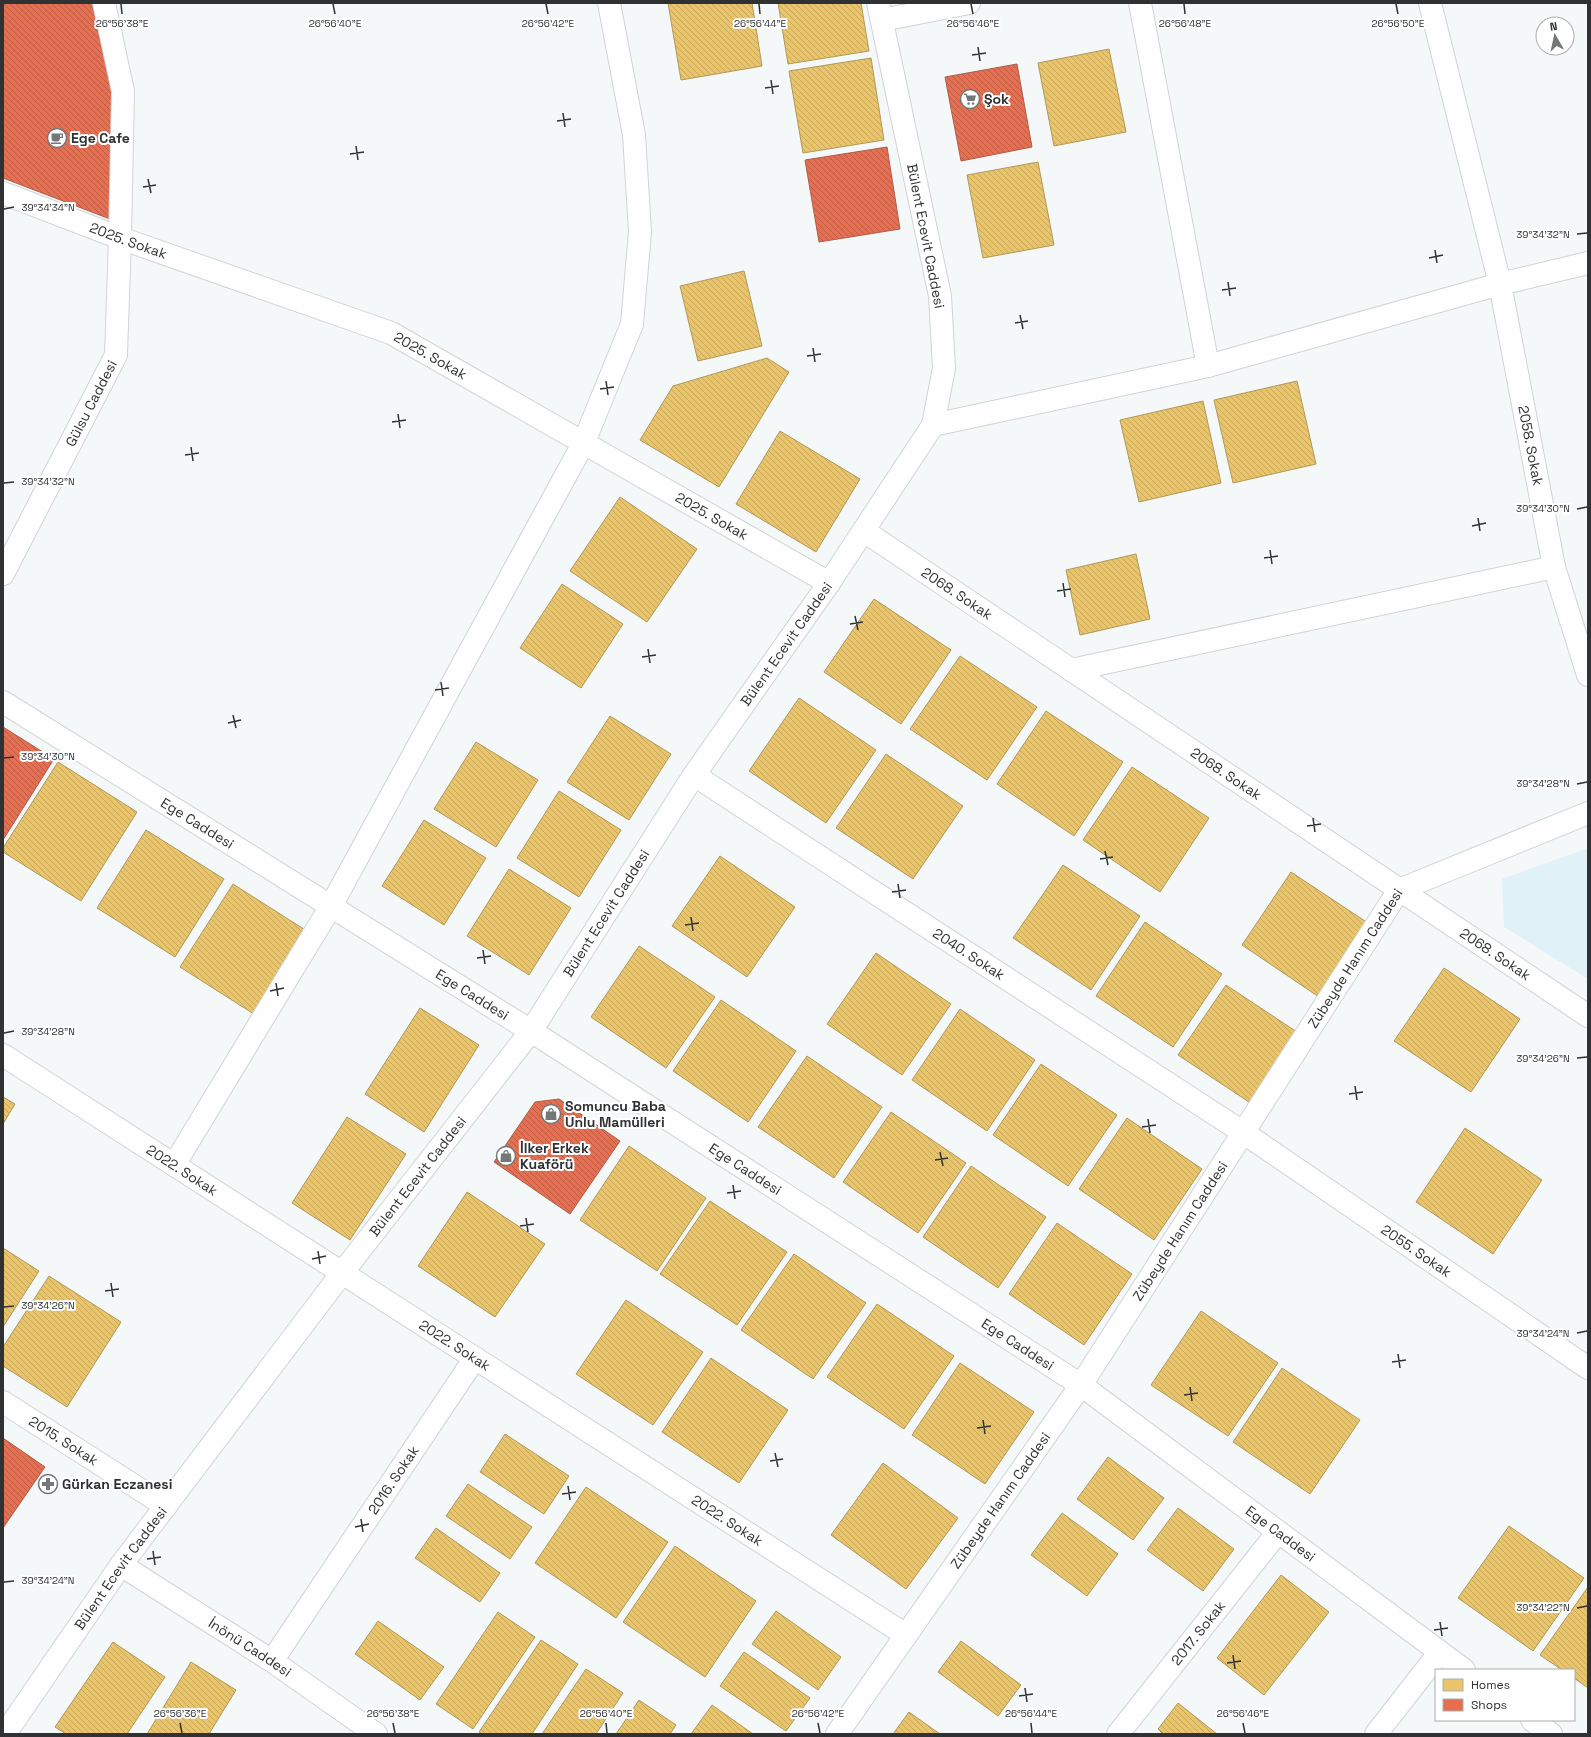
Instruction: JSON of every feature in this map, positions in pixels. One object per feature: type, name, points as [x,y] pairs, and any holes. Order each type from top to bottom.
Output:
[{"type":"street","name":"Gülsu Caddesi","points":[[3,574],[116,355],[123,91],[104,3]]},
{"type":"street","points":[[174,1165],[331,906],[584,442],[632,324],[640,232],[634,135],[609,3]]},
{"type":"street","points":[[880,12],[969,3]]},
{"type":"street","points":[[1140,3],[1208,366]]},
{"type":"street","name":"2058. Sokak","points":[[1430,3],[1500,284],[1554,567],[1588,675]]},
{"type":"street","name":"Bülent Ecevit Caddesi","points":[[5,1734],[121,1565],[342,1273],[531,1031],[694,775],[829,583],[933,425],[944,368],[940,296],[880,12]]},
{"type":"street","name":"2025. Sokak","points":[[3,192],[120,238],[391,333],[829,583]]},
{"type":"street","points":[[933,425],[1208,366],[1500,284],[1588,263]]},
{"type":"street","name":"2068. Sokak","points":[[864,531],[1588,1016]]},
{"type":"street","points":[[1071,670],[1554,567]]},
{"type":"street","name":"Ege Caddesi","points":[[3,702],[531,1031],[1081,1385],[1463,1669]]},
{"type":"street","name":"2040. Sokak","points":[[694,775],[1244,1133]]},
{"type":"street","name":"Zübeyde Hanım Caddesi","points":[[837,1734],[1081,1385],[1399,890],[1588,814]]},
{"type":"street","name":"2022. Sokak","points":[[3,1055],[906,1635]]},
{"type":"street","name":"2055. Sokak","points":[[1244,1133],[1588,1368]]},
{"type":"street","name":"2016. Sokak","points":[[272,1660],[475,1358]]},
{"type":"street","name":"2015. Sokak","points":[[3,1402],[166,1506]]},
{"type":"street","name":"2017. Sokak","points":[[1118,1734],[1278,1532]]},
{"type":"street","name":"İnönü Caddesi","points":[[121,1565],[272,1660],[376,1734]]},
{"type":"street","points":[[1376,1734],[1440,1652]]},
{"type":"street","points":[[1533,1721],[1551,1734]]},
{"type":"shaded area","points":[[1588,848],[1588,979],[1504,927],[1502,879]]},
{"type":"building: Homes","points":[[668,3],[752,3],[762,66],[681,80]]},
{"type":"building: Homes","points":[[778,3],[861,3],[869,51],[788,64]]},
{"type":"building: Homes","points":[[1109,49],[1126,132],[1054,146],[1038,63]]},
{"type":"building: Homes","points":[[871,58],[884,140],[803,153],[789,71]]},
{"type":"building: Homes","points":[[1038,162],[1054,245],[983,258],[967,175]]},
{"type":"building: Homes","points":[[744,271],[762,346],[698,361],[680,286]]},
{"type":"building: Homes","points":[[767,358],[789,372],[719,487],[640,440],[673,386]]},
{"type":"building: Homes","points":[[1297,381],[1316,464],[1233,483],[1214,400]]},
{"type":"building: Homes","points":[[1203,401],[1221,483],[1139,502],[1120,420]]},
{"type":"building: Homes","points":[[780,431],[860,479],[816,552],[736,504]]},
{"type":"building: Homes","points":[[620,497],[697,549],[647,622],[570,571]]},
{"type":"building: Homes","points":[[1136,554],[1150,619],[1080,635],[1066,570]]},
{"type":"building: Homes","points":[[562,584],[623,624],[581,688],[520,648]]},
{"type":"building: Homes","points":[[874,599],[951,650],[901,724],[824,672]]},
{"type":"building: Homes","points":[[960,656],[1037,707],[987,780],[910,729]]},
{"type":"building: Homes","points":[[799,698],[876,750],[826,823],[749,771]]},
{"type":"building: Homes","points":[[1046,711],[1123,762],[1074,836],[997,784]]},
{"type":"building: Homes","points":[[610,716],[671,754],[629,820],[567,782]]},
{"type":"building: Homes","points":[[476,742],[538,780],[496,847],[434,809]]},
{"type":"building: Homes","points":[[886,754],[963,806],[913,879],[836,828]]},
{"type":"building: Homes","points":[[58,762],[137,812],[81,901],[3,852],[3,848]]},
{"type":"building: Homes","points":[[1132,767],[1209,818],[1160,892],[1083,840]]},
{"type":"building: Homes","points":[[559,791],[621,830],[579,897],[517,858]]},
{"type":"building: Homes","points":[[424,820],[486,858],[444,925],[382,886]]},
{"type":"building: Homes","points":[[146,830],[224,879],[175,957],[97,908]]},
{"type":"building: Homes","points":[[720,856],[795,907],[747,977],[672,926]]},
{"type":"building: Homes","points":[[1063,865],[1140,916],[1091,990],[1013,938]]},
{"type":"building: Homes","points":[[509,869],[571,908],[529,975],[467,936]]},
{"type":"building: Homes","points":[[1291,872],[1368,923],[1319,997],[1242,945]]},
{"type":"building: Homes","points":[[233,884],[310,933],[257,1016],[180,967]]},
{"type":"building: Homes","points":[[1145,922],[1222,974],[1173,1047],[1096,996]]},
{"type":"building: Homes","points":[[639,946],[715,997],[666,1068],[591,1017]]},
{"type":"building: Homes","points":[[876,953],[951,1004],[902,1075],[827,1024]]},
{"type":"building: Homes","points":[[1444,968],[1520,1019],[1471,1092],[1394,1041]]},
{"type":"building: Homes","points":[[1226,985],[1300,1034],[1252,1104],[1178,1055]]},
{"type":"building: Homes","points":[[721,1000],[796,1051],[748,1122],[673,1071]]},
{"type":"building: Homes","points":[[420,1008],[479,1045],[424,1132],[365,1094]]},
{"type":"building: Homes","points":[[960,1009],[1035,1060],[987,1131],[912,1080]]},
{"type":"building: Homes","points":[[807,1056],[882,1107],[834,1178],[758,1127]]},
{"type":"building: Homes","points":[[1041,1064],[1117,1115],[1068,1186],[993,1135]]},
{"type":"building: Homes","points":[[3,1097],[15,1104],[3,1124]]},
{"type":"building: Homes","points":[[891,1112],[966,1163],[918,1233],[843,1182]]},
{"type":"building: Homes","points":[[347,1117],[406,1154],[350,1240],[292,1203]]},
{"type":"building: Homes","points":[[1127,1118],[1202,1169],[1154,1240],[1079,1189]]},
{"type":"building: Homes","points":[[1465,1128],[1542,1180],[1493,1254],[1416,1202]]},
{"type":"building: Homes","points":[[629,1146],[706,1198],[657,1271],[580,1220]]},
{"type":"building: Homes","points":[[971,1166],[1046,1217],[998,1288],[923,1237]]},
{"type":"building: Homes","points":[[467,1192],[545,1244],[495,1317],[418,1266]]},
{"type":"building: Homes","points":[[710,1201],[787,1252],[737,1325],[660,1274]]},
{"type":"building: Homes","points":[[1057,1223],[1132,1274],[1084,1345],[1009,1294]]},
{"type":"building: Homes","points":[[3,1248],[39,1271],[3,1327]]},
{"type":"building: Homes","points":[[794,1254],[866,1303],[813,1379],[741,1330]]},
{"type":"building: Homes","points":[[49,1276],[121,1322],[67,1407],[3,1366],[3,1347]]},
{"type":"building: Homes","points":[[626,1300],[703,1352],[653,1425],[576,1374]]},
{"type":"building: Homes","points":[[877,1304],[954,1356],[904,1429],[827,1377]]},
{"type":"building: Homes","points":[[1201,1311],[1278,1363],[1228,1436],[1151,1385]]},
{"type":"building: Homes","points":[[711,1358],[788,1410],[739,1483],[662,1432]]},
{"type":"building: Homes","points":[[960,1363],[1034,1412],[985,1484],[912,1435]]},
{"type":"building: Homes","points":[[1282,1368],[1360,1420],[1310,1494],[1233,1442]]},
{"type":"building: Homes","points":[[505,1434],[569,1476],[544,1514],[480,1472]]},
{"type":"building: Homes","points":[[1108,1457],[1164,1498],[1133,1540],[1077,1499]]},
{"type":"building: Homes","points":[[883,1463],[958,1518],[906,1589],[831,1535]]},
{"type":"building: Homes","points":[[468,1484],[532,1527],[510,1559],[446,1516]]},
{"type":"building: Homes","points":[[586,1487],[668,1542],[616,1618],[535,1563]]},
{"type":"building: Homes","points":[[1178,1508],[1234,1549],[1203,1591],[1147,1550]]},
{"type":"building: Homes","points":[[1062,1513],[1118,1554],[1087,1596],[1031,1555]]},
{"type":"building: Homes","points":[[1509,1526],[1584,1578],[1533,1651],[1458,1598]]},
{"type":"building: Homes","points":[[436,1528],[500,1573],[480,1602],[415,1558]]},
{"type":"building: Homes","points":[[675,1546],[756,1601],[705,1677],[623,1622]]},
{"type":"building: Homes","points":[[1281,1575],[1329,1612],[1264,1695],[1217,1658]]},
{"type":"building: Homes","points":[[1588,1587],[1588,1688],[1575,1679],[1575,1669],[1561,1669],[1540,1655]]},
{"type":"building: Homes","points":[[776,1611],[841,1657],[818,1690],[752,1644]]},
{"type":"building: Homes","points":[[498,1612],[535,1637],[473,1729],[436,1704]]},
{"type":"building: Homes","points":[[378,1621],[444,1667],[420,1700],[355,1654]]},
{"type":"building: Homes","points":[[541,1640],[578,1664],[532,1734],[483,1734],[479,1732]]},
{"type":"building: Homes","points":[[961,1641],[1021,1685],[998,1716],[938,1672]]},
{"type":"building: Homes","points":[[113,1642],[165,1677],[127,1734],[66,1734],[55,1727]]},
{"type":"building: Homes","points":[[744,1652],[810,1698],[786,1731],[720,1686]]},
{"type":"building: Homes","points":[[191,1662],[236,1690],[209,1734],[147,1734]]},
{"type":"building: Homes","points":[[586,1669],[623,1693],[596,1734],[542,1734]]},
{"type":"building: Homes","points":[[639,1700],[676,1725],[670,1734],[616,1734]]},
{"type":"building: Homes","points":[[1178,1703],[1217,1734],[1163,1734],[1158,1729]]},
{"type":"building: Homes","points":[[712,1705],[753,1734],[691,1734]]},
{"type":"building: Homes","points":[[909,1712],[940,1734],[893,1734]]},
{"type":"building: Shops","name":"Ege Cafe","points":[[3,3],[92,3],[113,98],[110,219],[3,178]]},
{"type":"building: Shops","points":[[1017,64],[1032,147],[961,161],[945,77]]},
{"type":"building: Shops","points":[[887,147],[900,229],[819,242],[805,160]]},
{"type":"building: Shops","points":[[3,727],[54,759],[3,840]]},
{"type":"building: Shops","points":[[559,1099],[620,1141],[570,1214],[494,1162],[535,1102]]},
{"type":"building: Shops","points":[[3,1438],[45,1467],[3,1528]]},
{"type":"place","name":"Şok","points":[[970,99]]},
{"type":"place","name":"Ege Cafe","points":[[57,138]]},
{"type":"place","name":"Somuncu Baba Unlu Mamülleri","points":[[551,1114]]},
{"type":"place","name":"İlker Erkek Kuaförü","points":[[506,1156]]},
{"type":"place","name":"Gürkan Eczanesi","points":[[48,1484]]}]
